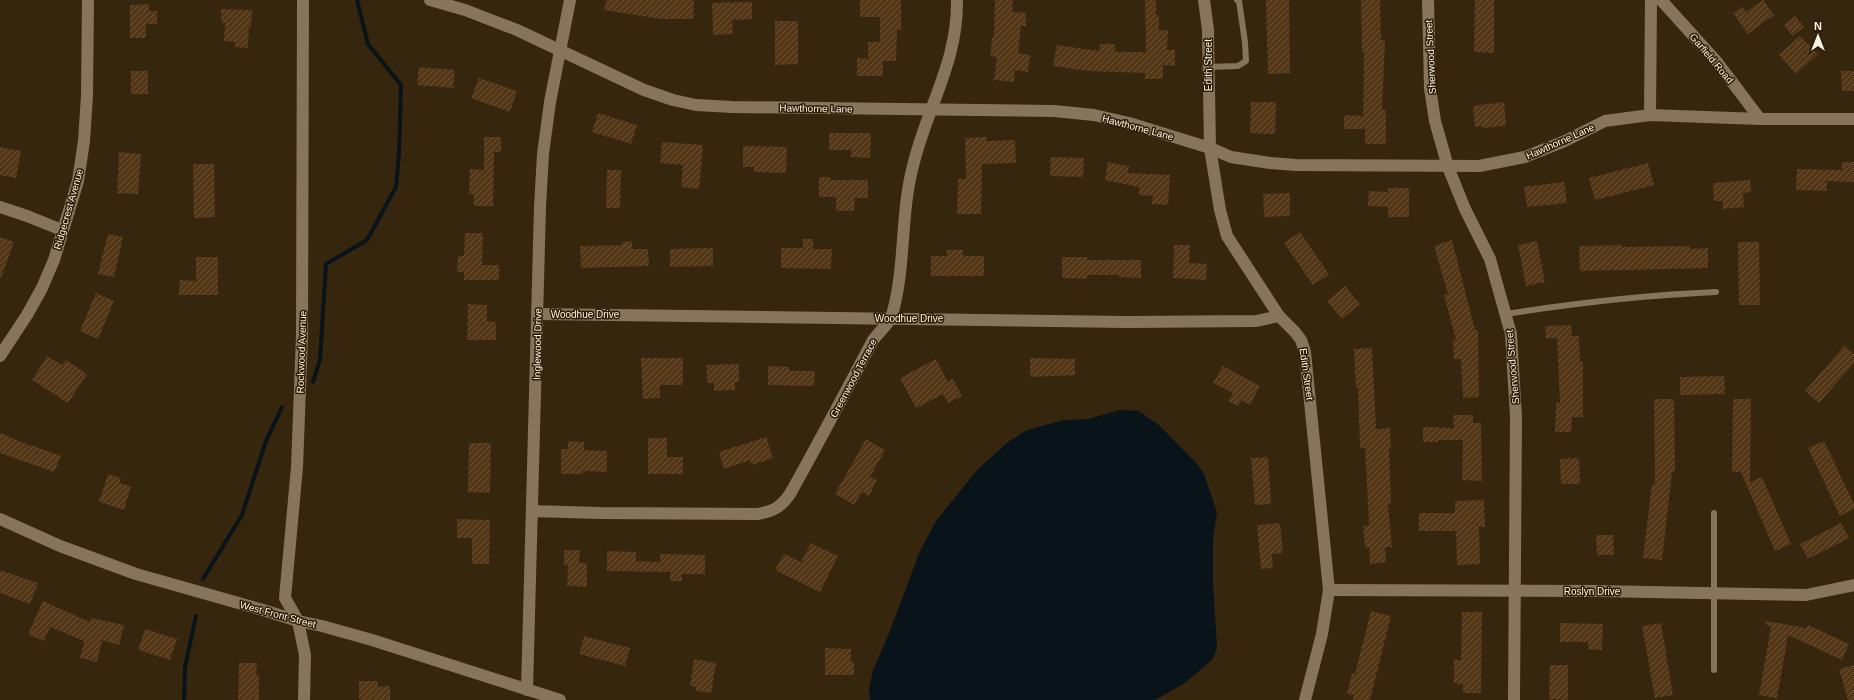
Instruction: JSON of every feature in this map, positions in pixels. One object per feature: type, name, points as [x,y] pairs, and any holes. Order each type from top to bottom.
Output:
[{"type":"street","name":"Ridgecrest Avenue","points":[[0,356],[28,315],[42,288],[54,260],[78,181],[84,142],[87,96],[88,0]]},
{"type":"street","name":"Rockwood Avenue","points":[[303,0],[302,336],[297,467],[285,598],[298,621],[305,655],[304,700]]},
{"type":"street","name":"Hawthorne Lane","points":[[430,0],[465,10],[517,30],[644,90],[673,100],[696,105],[732,107],[1054,111],[1094,115],[1129,123],[1210,148],[1231,157],[1270,163],[1296,165],[1479,166],[1524,157],[1565,141],[1605,121],[1650,115],[1760,119],[1854,119]]},
{"type":"street","name":"Inglewood Drive","points":[[527,690],[538,314],[539,214],[543,154],[550,102],[570,0]]},
{"type":"street","name":"Greenwood Terrace","points":[[532,511],[758,514],[773,511],[783,504],[790,494],[874,337],[891,318],[898,288],[906,199],[913,165],[952,50],[957,16],[957,0]]},
{"type":"street","name":"Edith Street","points":[[1204,0],[1208,30],[1210,148],[1220,210],[1227,236],[1279,316],[1296,332],[1301,340],[1305,352],[1329,590],[1322,634],[1305,700]]},
{"type":"street","name":"Sherwood Street","points":[[1428,0],[1430,88],[1435,121],[1448,167],[1465,208],[1490,259],[1506,314],[1510,334],[1516,417],[1514,700]]},
{"type":"street","points":[[1650,115],[1651,0]]},
{"type":"street","name":"Garfield Road","points":[[1661,0],[1717,62],[1760,119]]},
{"type":"street","points":[[0,208],[27,216],[62,230]]},
{"type":"street","name":"Woodhue Drive","points":[[538,314],[1135,322],[1256,320],[1279,316]]},
{"type":"street","name":"West Front Street","points":[[0,519],[60,546],[136,574],[298,621],[372,640],[560,700]]},
{"type":"street","name":"Roslyn Drive","points":[[1329,590],[1714,592],[1806,595],[1854,585]]},
{"type":"lane","points":[[1208,67],[1238,66],[1246,61],[1245,42],[1239,1],[1237,0]]},
{"type":"lane","points":[[1506,314],[1569,304],[1662,294],[1716,292]]},
{"type":"lane","points":[[1714,514],[1714,670]]},
{"type":"shaded area","points":[[1120,410],[1139,411],[1160,426],[1197,464],[1204,474],[1217,512],[1213,538],[1213,585],[1217,647],[1212,660],[1185,683],[1155,700],[870,700],[869,689],[873,670],[888,636],[920,551],[936,521],[978,469],[1008,442],[1027,430],[1064,420],[1088,419]]},
{"type":"building","points":[[606,0],[694,0],[693,19],[661,19],[604,10]]},
{"type":"building","points":[[860,0],[901,0],[901,30],[897,30],[896,61],[883,61],[883,76],[857,76],[857,58],[868,59],[868,42],[880,42],[880,17],[860,17]]},
{"type":"building","points":[[995,0],[1013,0],[1012,12],[1026,13],[1026,26],[1021,26],[1018,53],[1030,55],[1028,72],[1015,70],[1014,82],[994,80],[997,57],[990,56],[992,38],[994,38]]},
{"type":"building","points":[[1145,0],[1156,0],[1156,15],[1159,15],[1159,30],[1168,30],[1167,50],[1175,50],[1175,66],[1163,65],[1163,79],[1145,79],[1145,73],[1088,71],[1053,66],[1057,45],[1099,51],[1100,44],[1115,44],[1115,52],[1146,52]]},
{"type":"building","points":[[1266,0],[1289,0],[1290,73],[1268,74]]},
{"type":"building","points":[[1361,0],[1380,0],[1381,40],[1385,40],[1382,110],[1386,110],[1386,144],[1365,144],[1365,129],[1344,129],[1344,115],[1363,116],[1364,52],[1362,52]]},
{"type":"building","points":[[1475,0],[1494,0],[1494,53],[1474,52]]},
{"type":"building","points":[[1763,0],[1774,15],[1748,34],[1733,13],[1742,7],[1746,12]]},
{"type":"building","points":[[752,2],[752,19],[732,20],[733,34],[713,35],[712,3]]},
{"type":"building","points":[[149,4],[149,11],[157,11],[157,24],[146,24],[146,38],[130,38],[130,5]]},
{"type":"building","points":[[221,9],[252,10],[251,26],[249,26],[248,48],[235,47],[235,42],[224,41],[225,23],[221,22]]},
{"type":"building","points":[[1795,16],[1804,27],[1793,36],[1784,25]]},
{"type":"building","points":[[775,21],[798,21],[798,64],[775,65]]},
{"type":"building","points":[[1800,36],[1818,54],[1796,74],[1779,55]]},
{"type":"building","points":[[419,67],[455,70],[453,88],[417,85]]},
{"type":"building","points":[[131,71],[148,71],[148,94],[131,94]]},
{"type":"building","points":[[1841,71],[1854,71],[1854,91],[1842,91]]},
{"type":"building","points":[[479,78],[517,91],[510,112],[471,98]]},
{"type":"building","points":[[1251,102],[1276,102],[1275,134],[1250,133]]},
{"type":"building","points":[[1504,102],[1506,126],[1482,128],[1482,126],[1475,127],[1473,106]]},
{"type":"building","points":[[598,113],[637,125],[631,144],[592,132]]},
{"type":"building","points":[[829,133],[871,133],[870,158],[851,157],[851,150],[829,150]]},
{"type":"building","points":[[484,137],[501,137],[501,152],[494,152],[493,206],[474,206],[474,194],[469,194],[470,169],[484,170]]},
{"type":"building","points":[[987,137],[987,141],[1015,140],[1016,163],[982,164],[981,214],[957,214],[958,179],[966,179],[965,138]]},
{"type":"building","points":[[662,142],[703,145],[699,189],[681,187],[683,165],[660,163]]},
{"type":"building","points":[[743,146],[787,147],[786,173],[754,172],[754,167],[743,167]]},
{"type":"building","points":[[0,147],[21,151],[16,178],[0,175]]},
{"type":"building","points":[[119,152],[141,154],[138,194],[117,193]]},
{"type":"building","points":[[1051,157],[1084,158],[1083,177],[1050,176]]},
{"type":"building","points":[[1108,162],[1129,166],[1128,173],[1170,175],[1168,205],[1152,204],[1153,196],[1139,195],[1139,187],[1105,180]]},
{"type":"building","points":[[1842,162],[1854,162],[1854,182],[1827,181],[1827,191],[1796,190],[1797,169],[1842,170]]},
{"type":"building","points":[[1648,163],[1654,185],[1595,200],[1589,178]]},
{"type":"building","points":[[193,164],[214,164],[215,217],[194,218]]},
{"type":"building","points":[[607,170],[621,170],[620,208],[606,208]]},
{"type":"building","points":[[819,177],[830,177],[830,180],[868,180],[868,198],[855,198],[854,211],[836,211],[836,197],[819,197]]},
{"type":"building","points":[[1750,180],[1751,192],[1743,193],[1744,207],[1723,209],[1723,201],[1714,201],[1713,183]]},
{"type":"building","points":[[1564,182],[1567,203],[1527,207],[1524,187]]},
{"type":"building","points":[[1388,188],[1409,188],[1409,217],[1388,217],[1388,207],[1368,206],[1369,191],[1388,192]]},
{"type":"building","points":[[1290,193],[1290,216],[1264,217],[1263,194]]},
{"type":"building","points":[[1300,232],[1329,274],[1313,285],[1284,243]]},
{"type":"building","points":[[465,233],[483,233],[482,265],[499,265],[499,280],[464,280],[464,272],[457,272],[458,256],[464,256]]},
{"type":"building","points":[[108,234],[123,237],[114,277],[98,274]]},
{"type":"building","points":[[0,237],[14,242],[1,278],[0,278]]},
{"type":"building","points":[[803,239],[813,239],[813,249],[832,249],[831,269],[781,268],[781,248],[803,248]]},
{"type":"building","points":[[1452,240],[1475,330],[1478,330],[1479,397],[1463,398],[1461,359],[1454,359],[1453,340],[1456,340],[1444,295],[1448,294],[1434,246]]},
{"type":"building","points":[[632,241],[632,249],[648,249],[649,266],[581,268],[580,246],[622,245],[622,242]]},
{"type":"building","points":[[1537,241],[1545,282],[1526,286],[1518,245]]},
{"type":"building","points":[[1738,242],[1759,242],[1760,305],[1739,305]]},
{"type":"building","points":[[1174,245],[1190,245],[1189,263],[1207,264],[1206,280],[1173,278]]},
{"type":"building","points":[[1622,245],[1622,247],[1690,246],[1690,249],[1708,248],[1708,268],[1580,271],[1579,246]]},
{"type":"building","points":[[713,248],[713,266],[670,267],[670,249]]},
{"type":"building","points":[[947,250],[963,250],[963,256],[984,256],[984,276],[931,276],[931,256],[947,256]]},
{"type":"building","points":[[196,257],[218,257],[218,295],[179,295],[180,280],[196,281]]},
{"type":"building","points":[[1062,257],[1087,257],[1087,260],[1141,260],[1141,278],[1119,277],[1119,275],[1087,275],[1087,279],[1062,278]]},
{"type":"building","points":[[1345,286],[1360,304],[1342,319],[1327,301]]},
{"type":"building","points":[[96,293],[114,301],[98,339],[80,331]]},
{"type":"building","points":[[468,304],[487,305],[487,321],[496,322],[496,340],[467,340]]},
{"type":"building","points":[[1571,325],[1572,336],[1579,336],[1580,362],[1583,362],[1583,417],[1572,417],[1571,432],[1555,432],[1556,403],[1560,403],[1557,338],[1546,338],[1545,326]]},
{"type":"building","points":[[1844,346],[1854,354],[1854,363],[1819,403],[1805,391]]},
{"type":"building","points":[[1372,348],[1376,429],[1390,428],[1391,447],[1389,447],[1391,504],[1388,505],[1392,547],[1385,547],[1386,562],[1370,564],[1369,547],[1365,547],[1363,526],[1369,525],[1365,448],[1360,448],[1358,388],[1356,388],[1354,349]]},
{"type":"building","points":[[47,356],[62,365],[66,360],[87,374],[68,403],[32,380]]},
{"type":"building","points":[[641,358],[683,358],[683,385],[660,385],[660,398],[643,399]]},
{"type":"building","points":[[1030,358],[1075,359],[1075,375],[1030,377]]},
{"type":"building","points":[[936,359],[948,382],[953,379],[962,396],[948,403],[943,394],[916,408],[900,378]]},
{"type":"building","points":[[739,364],[739,382],[735,382],[735,390],[714,391],[714,383],[707,383],[707,365]]},
{"type":"building","points":[[768,366],[789,367],[789,371],[815,371],[814,386],[768,385]]},
{"type":"building","points":[[1223,366],[1260,386],[1250,405],[1242,400],[1238,406],[1228,401],[1233,393],[1213,383]]},
{"type":"building","points":[[1724,376],[1725,394],[1680,395],[1680,377]]},
{"type":"building","points":[[1654,399],[1674,399],[1675,472],[1672,472],[1662,560],[1643,558],[1652,484],[1655,484]]},
{"type":"building","points":[[1733,399],[1751,399],[1750,482],[1762,477],[1791,544],[1775,551],[1741,472],[1732,472]]},
{"type":"building","points":[[1453,415],[1473,415],[1473,423],[1481,423],[1482,481],[1462,480],[1463,440],[1438,440],[1438,442],[1423,442],[1423,427],[1454,428]]},
{"type":"building","points":[[0,433],[31,446],[61,456],[54,472],[0,453]]},
{"type":"building","points":[[766,437],[773,458],[752,465],[750,460],[724,469],[719,452]]},
{"type":"building","points":[[648,438],[667,438],[667,457],[683,457],[683,474],[648,474]]},
{"type":"building","points":[[866,439],[885,450],[870,477],[877,480],[869,496],[862,492],[854,505],[835,494]]},
{"type":"building","points":[[568,441],[584,442],[584,450],[607,451],[607,472],[583,471],[583,474],[561,474],[561,449],[568,449]]},
{"type":"building","points":[[1824,441],[1854,504],[1854,509],[1840,516],[1808,448]]},
{"type":"building","points":[[469,443],[491,443],[490,493],[468,492]]},
{"type":"building","points":[[1268,457],[1271,504],[1255,505],[1251,458]]},
{"type":"building","points":[[1579,458],[1580,484],[1561,484],[1560,459]]},
{"type":"building","points":[[108,474],[121,478],[119,483],[131,486],[124,510],[99,502]]},
{"type":"building","points":[[1484,500],[1485,527],[1479,527],[1480,564],[1457,565],[1456,531],[1419,531],[1419,513],[1455,513],[1455,501]]},
{"type":"building","points":[[457,519],[490,520],[489,564],[472,564],[472,538],[457,538]]},
{"type":"building","points":[[1280,523],[1283,553],[1272,554],[1273,568],[1261,569],[1257,525]]},
{"type":"building","points":[[1841,523],[1849,538],[1808,559],[1800,544]]},
{"type":"building","points":[[1596,535],[1613,535],[1614,555],[1597,555]]},
{"type":"building","points":[[811,543],[838,556],[820,592],[775,570],[784,554],[801,562]]},
{"type":"building","points":[[564,550],[580,550],[579,563],[587,563],[587,587],[567,586],[568,565],[564,565]]},
{"type":"building","points":[[607,551],[636,552],[636,561],[660,562],[660,554],[705,555],[705,574],[682,574],[682,581],[670,581],[670,572],[607,571]]},
{"type":"building","points":[[0,570],[38,583],[30,604],[0,593]]},
{"type":"building","points":[[43,601],[90,622],[91,618],[124,625],[119,645],[102,640],[97,662],[80,658],[84,641],[50,627],[44,641],[28,634]]},
{"type":"building","points":[[1371,611],[1391,616],[1370,700],[1353,700],[1354,695],[1347,694],[1352,673],[1355,674]]},
{"type":"building","points":[[1462,612],[1482,612],[1481,693],[1463,693],[1463,684],[1454,683],[1454,660],[1461,660]]},
{"type":"building","points":[[1766,621],[1806,628],[1808,625],[1849,644],[1842,660],[1788,635],[1777,698],[1759,695],[1771,627],[1765,624]]},
{"type":"building","points":[[1560,623],[1603,624],[1602,650],[1588,649],[1588,642],[1560,642]]},
{"type":"building","points":[[1661,623],[1673,695],[1655,698],[1642,626]]},
{"type":"building","points":[[145,629],[177,639],[170,660],[138,650]]},
{"type":"building","points":[[584,636],[630,648],[625,666],[579,654]]},
{"type":"building","points":[[825,648],[851,649],[851,662],[854,662],[854,675],[825,675]]},
{"type":"building","points":[[694,659],[716,663],[711,693],[696,691],[696,687],[690,686]]},
{"type":"building","points":[[239,663],[257,663],[256,675],[259,675],[259,700],[238,700]]},
{"type":"building","points":[[1550,665],[1568,665],[1568,700],[1549,699]]},
{"type":"building","points":[[1854,665],[1854,700],[1848,700],[1839,669]]},
{"type":"building","points":[[359,681],[378,681],[378,687],[390,686],[390,700],[359,700]]},
{"type":"waterway","points":[[313,382],[320,360],[326,264],[367,240],[396,187],[399,153],[401,85],[368,44],[357,0]]},
{"type":"waterway","points":[[203,579],[242,515],[266,441],[282,407]]},
{"type":"waterway","points":[[184,700],[185,667],[196,616]]}]
